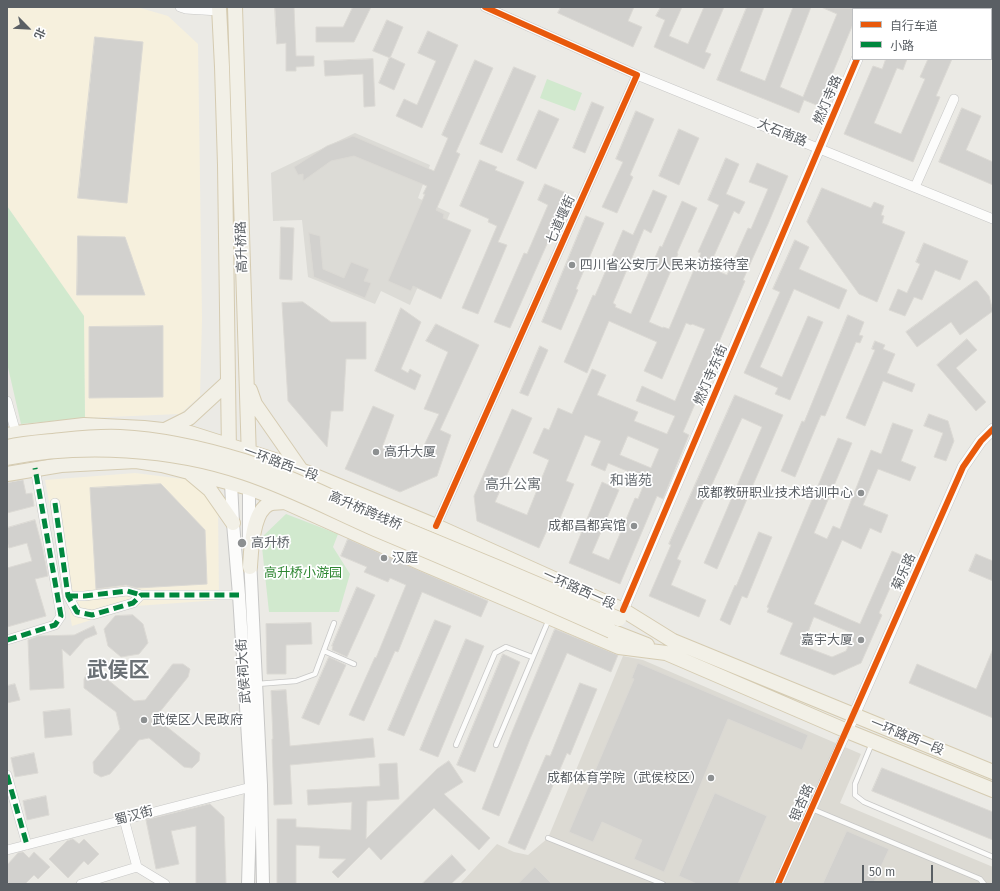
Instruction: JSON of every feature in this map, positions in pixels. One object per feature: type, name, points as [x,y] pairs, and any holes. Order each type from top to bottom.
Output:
[{"type":"main road","name":"高升桥路","points":[[235,7],[249,488]]},
{"type":"main road","name":"高升桥路","points":[[219,9],[225,165],[228,444],[231,483]]},
{"type":"main road","points":[[246,380],[255,404],[301,470]]},
{"type":"main road","points":[[165,430],[189,418],[227,383]]},
{"type":"main road","name":"一环路西一段","points":[[11,434],[84,425],[165,430],[190,433],[281,462],[436,526],[617,620],[673,641],[993,772]]},
{"type":"main road","name":"高升桥跨线桥","points":[[7,447],[26,443],[96,437],[120,437],[190,447],[244,461],[450,546],[617,620]]},
{"type":"main road","name":"高升桥跨线桥","points":[[7,458],[28,454],[94,450],[120,450],[189,457],[244,472],[303,495],[373,528],[617,620]]},
{"type":"main road","name":"一环路西一段","points":[[7,474],[35,468],[61,465],[136,461],[184,470],[249,488],[285,502],[419,562],[619,647],[666,653],[873,742],[993,790]]},
{"type":"main road","points":[[184,470],[210,490],[233,524]]},
{"type":"main road","name":"武侯祠大街","points":[[231,483],[233,524],[263,884]]},
{"type":"main road","name":"武侯祠大街","points":[[248,884],[256,786],[255,684],[250,567],[249,488]]},
{"type":"main road","points":[[250,567],[253,536],[257,519],[263,508],[269,504],[285,502]]},
{"type":"main road","points":[[617,620],[666,653]]},
{"type":"street","points":[[180,7],[186,9],[219,9]]},
{"type":"street","points":[[485,7],[637,74]]},
{"type":"street","name":"燃灯寺路","points":[[819,149],[857,60]]},
{"type":"street","name":"大石南路","points":[[637,74],[993,219]]},
{"type":"street","name":"七道堰街","points":[[436,526],[637,74]]},
{"type":"street","points":[[915,187],[954,99]]},
{"type":"street","name":"燃灯寺东街","points":[[617,620],[819,149]]},
{"type":"street","points":[[7,401],[11,434]]},
{"type":"street","name":"菊乐路","points":[[847,731],[963,466],[981,440],[993,429]]},
{"type":"street","points":[[7,640],[55,626],[62,616],[35,468]]},
{"type":"street","points":[[55,503],[68,596],[77,612],[92,616],[133,603],[141,595]]},
{"type":"street","points":[[68,596],[127,592],[141,595],[239,595]]},
{"type":"street","name":"银杏路","points":[[778,884],[847,731]]},
{"type":"street","points":[[7,775],[27,845]]},
{"type":"street","name":"蜀汉街","points":[[7,850],[256,786]]},
{"type":"street","points":[[124,819],[137,867],[165,884]]},
{"type":"street","points":[[81,884],[137,867]]},
{"type":"lane","points":[[496,744],[549,617]]},
{"type":"lane","points":[[255,684],[296,681],[316,674],[334,623]]},
{"type":"lane","points":[[456,745],[495,653],[506,647],[532,657]]},
{"type":"lane","points":[[324,651],[354,664]]},
{"type":"lane","points":[[873,742],[855,784],[856,795],[864,802],[993,857]]},
{"type":"lane","points":[[812,809],[980,880],[984,884]]},
{"type":"lane","points":[[548,838],[664,884]]},
{"type":"shaded area","points":[[7,7],[137,7],[168,16],[198,44],[202,319],[200,396],[180,414],[85,418],[83,316],[7,206]]},
{"type":"shaded area","points":[[355,133],[430,165],[418,198],[450,213],[410,305],[381,291],[375,304],[308,277],[302,220],[273,221],[271,173]]},
{"type":"shaded area","points":[[135,473],[191,480],[218,507],[219,600],[136,606],[72,626],[45,480]]},
{"type":"shaded area","name":"成都体育学院（武侯校区）","points":[[623,656],[643,660],[861,754],[840,803],[993,867],[993,884],[460,884],[497,844],[514,852],[528,855],[548,838]]},
{"type":"green space","points":[[547,79],[582,93],[575,111],[540,98]]},
{"type":"green space","points":[[7,206],[84,316],[85,418],[21,424],[7,363]]},
{"type":"green space","name":"高升桥小游园","points":[[286,514],[338,534],[333,547],[350,574],[339,612],[269,612],[261,538]]},
{"type":"building","points":[[275,7],[294,7],[296,56],[314,56],[314,66],[296,67],[296,71],[286,71],[286,43],[277,44]]},
{"type":"building","points":[[353,7],[371,7],[354,42],[316,42],[316,27],[343,27]]},
{"type":"building","points":[[561,7],[634,7],[628,21],[642,27],[633,47],[558,13]]},
{"type":"building","points":[[661,7],[682,7],[669,36],[688,44],[704,7],[724,7],[705,52],[711,54],[704,69],[654,47],[665,20],[656,16]]},
{"type":"building","points":[[747,7],[764,7],[740,71],[765,81],[793,7],[811,7],[780,87],[803,97],[837,14],[821,7],[853,7],[852,26],[819,106],[804,100],[799,113],[717,80]]},
{"type":"building","points":[[387,20],[403,27],[390,58],[373,51]]},
{"type":"building","points":[[428,31],[458,45],[422,128],[396,116],[404,99],[417,105],[436,61],[418,53]]},
{"type":"building","points":[[95,37],[143,42],[127,203],[78,198]]},
{"type":"building","points":[[390,57],[405,64],[394,90],[379,83]]},
{"type":"building","points":[[373,59],[375,106],[364,107],[363,74],[325,76],[324,61]]},
{"type":"building","points":[[475,60],[493,68],[456,152],[460,154],[436,210],[444,214],[443,218],[471,230],[441,299],[413,286],[411,291],[388,281],[427,186],[354,156],[331,161],[303,181],[303,174],[298,175],[294,167],[327,146],[353,136],[434,171],[448,138],[442,135]]},
{"type":"building","points":[[886,60],[907,60],[903,70],[897,68],[874,123],[901,134],[925,79],[920,77],[928,60],[952,60],[936,96],[940,97],[913,162],[844,134],[873,66],[882,69]]},
{"type":"building","points":[[514,67],[536,76],[502,153],[480,144]]},
{"type":"building","points":[[592,102],[604,107],[585,153],[573,148]]},
{"type":"building","points":[[962,108],[981,116],[966,150],[993,162],[993,185],[939,162]]},
{"type":"building","points":[[539,110],[559,119],[536,169],[517,160]]},
{"type":"building","points":[[636,111],[654,119],[630,175],[633,177],[617,213],[602,207],[623,162],[616,159]]},
{"type":"building","points":[[679,129],[699,138],[679,185],[659,176]]},
{"type":"building","points":[[726,158],[739,164],[726,194],[745,202],[739,214],[734,211],[709,267],[727,275],[748,228],[751,229],[768,189],[749,182],[757,163],[788,176],[743,280],[745,281],[716,349],[718,350],[683,432],[689,435],[663,499],[657,496],[620,584],[569,563],[602,482],[619,490],[592,553],[609,560],[635,498],[638,499],[646,479],[608,463],[605,471],[591,465],[601,441],[585,435],[566,481],[574,484],[559,521],[552,519],[539,548],[477,521],[474,496],[512,409],[532,418],[495,502],[527,515],[549,460],[533,453],[544,428],[549,430],[558,408],[572,414],[592,369],[606,375],[597,395],[638,412],[634,421],[667,434],[675,416],[636,401],[642,386],[675,401],[705,329],[686,323],[662,379],[644,371],[657,342],[609,321],[587,373],[564,362],[593,295],[595,296],[623,230],[633,235],[653,190],[667,196],[651,233],[644,229],[613,303],[616,305],[615,307],[631,314],[660,246],[662,247],[682,201],[697,208],[649,322],[669,329],[701,253],[698,252],[719,205],[708,200]],"holes":[[[628,436],[659,449],[651,468],[620,455]]]},
{"type":"building","points":[[480,160],[497,167],[495,170],[524,182],[498,242],[507,245],[478,314],[462,308],[497,226],[488,222],[489,219],[460,206]]},
{"type":"building","points":[[545,184],[569,194],[510,328],[494,322],[524,253],[527,254],[548,205],[538,200]]},
{"type":"building","points":[[822,188],[871,208],[874,202],[884,206],[881,215],[884,216],[882,223],[905,232],[877,302],[859,294],[807,222]]},
{"type":"building","points":[[586,216],[604,223],[576,289],[578,290],[561,330],[542,322]]},
{"type":"building","points":[[281,227],[294,228],[292,280],[280,279]]},
{"type":"building","points":[[309,233],[320,236],[323,269],[344,278],[351,262],[369,269],[364,281],[371,283],[365,298],[314,277]]},
{"type":"building","points":[[78,236],[125,237],[145,295],[77,295]]},
{"type":"building","points":[[795,240],[809,247],[799,269],[847,290],[839,309],[794,289],[760,367],[782,377],[808,316],[823,322],[790,400],[775,394],[778,388],[744,373],[780,292],[773,289]]},
{"type":"building","points":[[924,243],[968,261],[960,280],[935,270],[922,300],[914,297],[905,316],[889,310],[898,289],[907,293],[920,264],[916,262]]},
{"type":"building","points":[[977,281],[989,296],[993,311],[960,335],[951,322],[917,347],[906,332]]},
{"type":"building","points":[[303,302],[331,322],[366,322],[366,359],[346,359],[343,411],[331,411],[327,447],[288,401],[282,303]]},
{"type":"building","points":[[401,308],[421,322],[401,369],[408,373],[410,369],[421,375],[415,390],[375,371]]},
{"type":"building","points":[[848,315],[864,322],[859,335],[863,336],[860,343],[856,342],[825,416],[821,415],[795,477],[781,471],[802,421],[804,422]]},
{"type":"building","name":"高升大厦","points":[[436,324],[479,345],[440,430],[451,435],[437,476],[400,492],[345,469],[373,406],[394,415],[382,448],[419,456],[439,414],[424,409],[448,352],[426,341]]},
{"type":"building","points":[[163,326],[163,397],[89,398],[89,327]]},
{"type":"building","points":[[967,339],[977,350],[956,368],[986,402],[976,411],[937,365]]},
{"type":"building","points":[[875,341],[885,345],[883,349],[895,354],[887,373],[915,384],[912,392],[883,381],[865,426],[846,418],[875,350],[872,349]]},
{"type":"building","points":[[540,346],[548,350],[528,396],[520,393]]},
{"type":"building","points":[[735,395],[783,415],[717,569],[704,563],[762,427],[742,418],[677,559],[681,561],[671,585],[706,600],[699,617],[649,596],[671,545],[669,544]]},
{"type":"building","points":[[929,414],[948,421],[954,441],[946,461],[934,457],[943,433],[924,426]]},
{"type":"building","points":[[893,423],[913,430],[901,461],[916,467],[910,481],[878,469],[863,505],[888,515],[881,533],[870,528],[861,549],[842,540],[814,604],[860,624],[892,551],[904,556],[879,613],[882,615],[861,663],[834,675],[780,654],[793,623],[767,612],[769,608],[767,607],[838,438],[852,443],[814,533],[827,539],[833,526],[840,529],[871,450],[881,454]],"holes":[[[814,617],[854,634],[846,651],[832,657],[803,646]]]},
{"type":"building","points":[[23,480],[26,494],[32,493],[34,506],[7,513],[7,483]]},
{"type":"building","points":[[161,484],[205,530],[207,584],[137,588],[126,585],[96,589],[90,488]]},
{"type":"building","points":[[35,520],[48,576],[35,579],[46,616],[7,627],[7,568],[32,561],[27,543],[9,548],[7,541],[7,528]]},
{"type":"building","points":[[759,532],[772,537],[747,598],[742,596],[730,625],[720,620]]},
{"type":"building","points":[[348,539],[488,601],[481,617],[422,592],[398,652],[395,651],[364,721],[349,715],[375,657],[376,658],[406,585],[390,578],[388,582],[364,572],[367,567],[341,556]]},
{"type":"building","points":[[976,554],[993,561],[993,581],[969,571]]},
{"type":"building","points":[[357,587],[375,595],[347,657],[332,650],[332,646]]},
{"type":"building","points":[[133,615],[143,624],[148,643],[139,654],[121,657],[108,646],[104,629],[115,616]]},
{"type":"building","points":[[435,620],[451,626],[404,736],[388,730]]},
{"type":"building","points":[[311,623],[312,644],[286,645],[286,674],[267,674],[266,624]]},
{"type":"building","points":[[94,626],[97,634],[85,639],[70,656],[62,649],[64,688],[30,690],[28,640],[38,636],[74,635]]},
{"type":"building","points":[[555,629],[618,655],[611,672],[567,653],[499,816],[482,809]]},
{"type":"building","points":[[466,639],[484,646],[438,757],[420,750]]},
{"type":"building","points":[[993,649],[993,718],[909,683],[917,664],[976,689]]},
{"type":"building","points":[[503,654],[520,662],[475,772],[457,765]]},
{"type":"building","points":[[329,657],[346,665],[319,725],[302,718]]},
{"type":"building","points":[[638,663],[808,735],[802,750],[728,719],[664,872],[634,859],[642,840],[602,822],[593,842],[569,832],[634,679],[632,678]]},
{"type":"building","points":[[173,664],[183,664],[190,669],[188,677],[159,713],[162,723],[200,753],[199,761],[192,768],[184,767],[149,738],[139,740],[110,774],[101,777],[94,773],[93,762],[120,729],[116,712],[84,688],[84,679],[88,671],[97,671],[134,701],[145,700]]},
{"type":"building","points":[[580,683],[597,689],[570,755],[567,753],[525,850],[508,843],[546,755],[550,756]]},
{"type":"building","points":[[15,684],[20,700],[7,703],[7,686]]},
{"type":"building","points":[[286,690],[290,746],[373,738],[375,757],[290,765],[292,804],[274,805],[271,691]]},
{"type":"building","points":[[70,709],[72,735],[45,738],[43,712]]},
{"type":"building","points":[[34,753],[38,773],[15,777],[11,758]]},
{"type":"building","points":[[449,761],[463,782],[444,794],[490,838],[479,850],[434,808],[381,860],[369,847],[338,878],[332,872],[346,859],[319,858],[320,846],[296,845],[296,884],[277,884],[277,819],[296,819],[296,827],[351,830],[352,802],[308,805],[307,790],[380,786],[379,764],[397,763],[399,799],[367,801],[366,839],[437,769]]},
{"type":"building","points":[[882,768],[993,812],[993,840],[872,791]]},
{"type":"building","points":[[715,793],[767,816],[738,884],[697,884],[679,876]]},
{"type":"building","points":[[46,796],[49,815],[27,820],[23,801]]},
{"type":"building","points":[[210,804],[224,817],[226,884],[196,884],[196,826],[171,831],[179,864],[156,869],[146,820]]},
{"type":"building","points":[[847,831],[889,849],[873,884],[823,884]]},
{"type":"building","points":[[73,839],[79,844],[84,839],[99,854],[88,865],[84,861],[68,878],[49,859],[67,841]]},
{"type":"building","points":[[23,852],[29,858],[34,852],[50,867],[38,879],[34,875],[25,884],[10,884],[7,881],[7,865],[18,853]]},
{"type":"building","points":[[452,855],[466,870],[451,884],[422,884]]},
{"type":"building","points":[[535,867],[552,884],[518,884]]},
{"type":"marked path","points":[[7,640],[55,625],[61,616],[35,468]]},
{"type":"marked path","points":[[55,503],[68,596],[77,612],[92,615],[133,603],[141,595],[239,595]]},
{"type":"marked path","points":[[68,596],[84,596],[127,591],[141,595]]},
{"type":"marked path","points":[[7,775],[27,845]]},
{"type":"cycle path","points":[[436,526],[637,75],[485,7]]},
{"type":"cycle path","points":[[623,610],[857,60]]},
{"type":"cycle path","points":[[778,884],[963,467],[981,441],[993,429]]},
{"type":"place","name":"四川省公安厅人民来访接待室","points":[[572,265]]},
{"type":"place","name":"高升大厦","points":[[376,452]]},
{"type":"place","name":"成都教研职业技术培训中心","points":[[861,493]]},
{"type":"place","name":"成都昌都宾馆","points":[[634,526]]},
{"type":"place","name":"高升桥","points":[[242,543]]},
{"type":"place","name":"汉庭","points":[[384,558]]},
{"type":"place","name":"嘉宇大厦","points":[[861,640]]},
{"type":"place","name":"武侯区人民政府","points":[[144,720]]},
{"type":"place","name":"成都体育学院（武侯校区）","points":[[711,778]]},
{"type":"district","name":"和谐苑","points":[[631,481]]},
{"type":"district","name":"高升公寓","points":[[513,485]]},
{"type":"district","name":"武侯区","points":[[118,671]]}]
